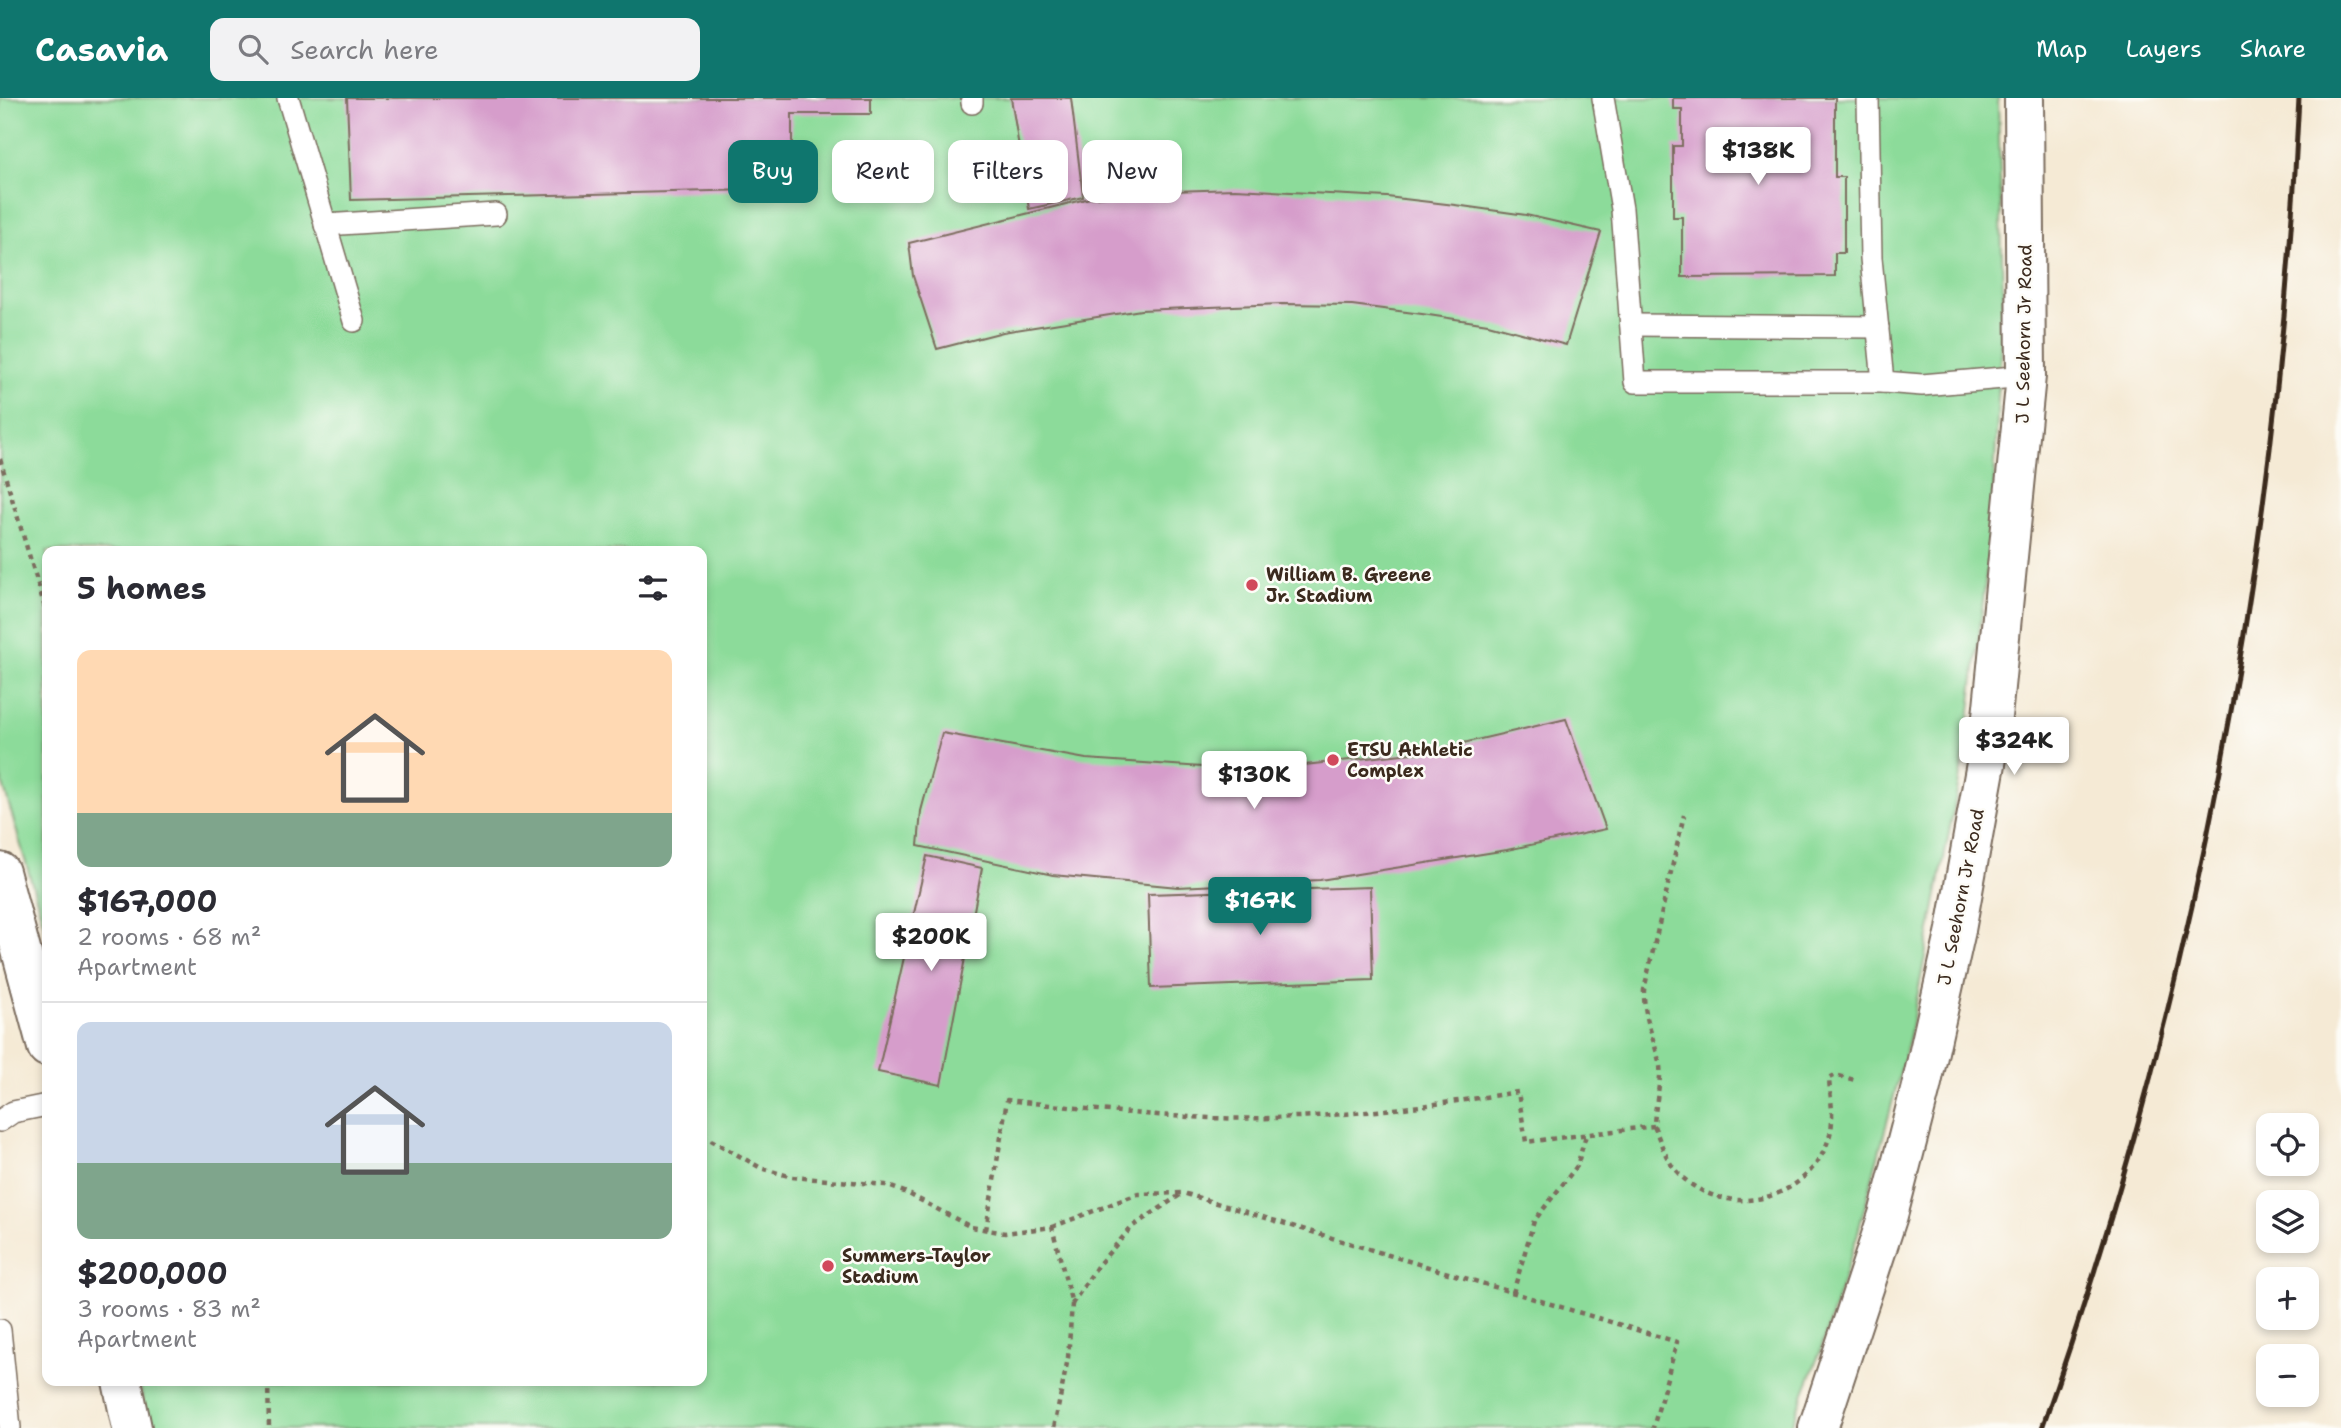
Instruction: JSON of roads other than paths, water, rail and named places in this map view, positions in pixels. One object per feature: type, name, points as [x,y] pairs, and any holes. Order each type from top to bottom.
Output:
[{"type":"street","name":"J L Seehorn Jr Road","points":[[1818,1428],[1888,1214],[1921,1087],[1956,930],[1989,747],[2026,376],[2024,98]]},
{"type":"street","points":[[0,872],[42,1027]]},
{"type":"street","points":[[123,1386],[132,1428]]},
{"type":"lane","points":[[288,98],[354,321]]},
{"type":"lane","points":[[1603,98],[1622,209],[1635,382],[1883,382],[1922,385],[2026,376]]},
{"type":"lane","points":[[1868,98],[1871,258],[1883,382]]},
{"type":"lane","points":[[325,225],[496,214]]},
{"type":"lane","points":[[1631,325],[1878,327]]},
{"type":"lane","points":[[0,1121],[13,1112],[42,1106]]},
{"type":"lane","points":[[0,1330],[10,1428]]},
{"type":"railway","points":[[2042,1428],[2096,1267],[2143,1104],[2185,939],[2220,773],[2249,605],[2271,437],[2288,268],[2299,98]]},
{"type":"place","name":"William B. Greene Jr. Stadium","points":[[1252,585]]},
{"type":"place","name":"ETSU Athletic Complex","points":[[1333,760]]},
{"type":"place","name":"Summers-Taylor Stadium","points":[[828,1266]]}]
